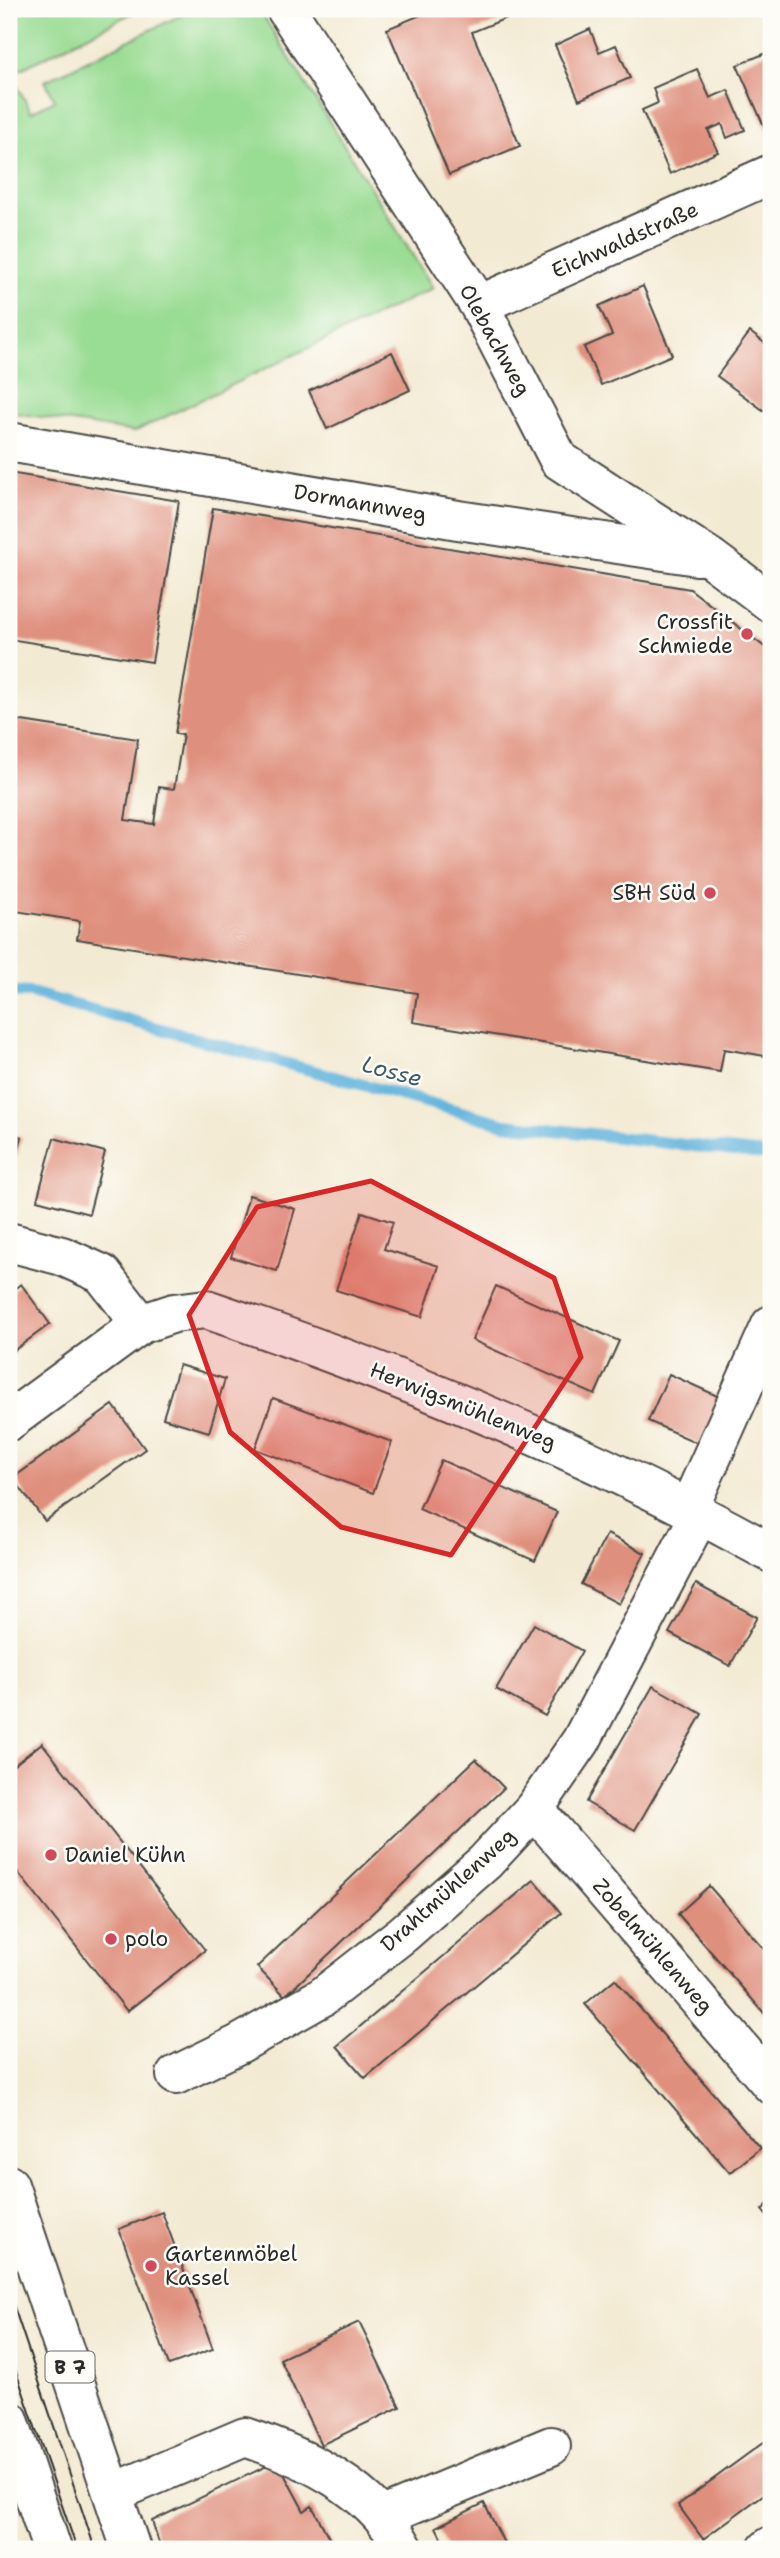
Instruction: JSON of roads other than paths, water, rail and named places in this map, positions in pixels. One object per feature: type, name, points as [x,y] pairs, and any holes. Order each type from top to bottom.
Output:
[{"type":"street","name":"Olebachweg","points":[[286,9],[479,305],[559,460],[712,559],[771,603]]},
{"type":"street","name":"Eichwaldstraße","points":[[479,305],[771,174]]},
{"type":"street","name":"Dormannweg","points":[[9,442],[458,520],[712,559]]},
{"type":"street","points":[[9,1242],[62,1256],[102,1274],[141,1324]]},
{"type":"street","name":"Herwigsmühlenweg","points":[[9,1421],[141,1324],[174,1313],[206,1309],[512,1424],[694,1511],[771,1553]]},
{"type":"street","name":"Drahtmühlenweg","points":[[176,2075],[239,2044],[322,1997],[404,1934],[485,1862],[534,1809],[581,1741],[694,1511],[771,1325]]},
{"type":"street","name":"Zobelmühlenweg","points":[[534,1809],[771,2084]]},
{"type":"street","name":"B 7","points":[[9,2185],[131,2549]]},
{"type":"street","points":[[9,2420],[52,2549]]},
{"type":"street","points":[[113,2493],[245,2437],[285,2450],[360,2493],[383,2516],[404,2549]]},
{"type":"street","points":[[383,2516],[551,2446]]},
{"type":"waterway","name":"Losse","points":[[9,992],[31,993],[505,1124],[771,1155]]},
{"type":"tram line","points":[[9,2292],[95,2549]]},
{"type":"tram line","points":[[9,2351],[77,2549]]},
{"type":"place","name":"Crossfit Schmiede","points":[[747,634]]},
{"type":"place","name":"SBH Süd","points":[[710,893]]},
{"type":"place","name":"Daniel Kühn","points":[[51,1855]]},
{"type":"place","name":"polo","points":[[111,1939]]},
{"type":"place","name":"Gartenmöbel Kassel","points":[[151,2266]]}]
